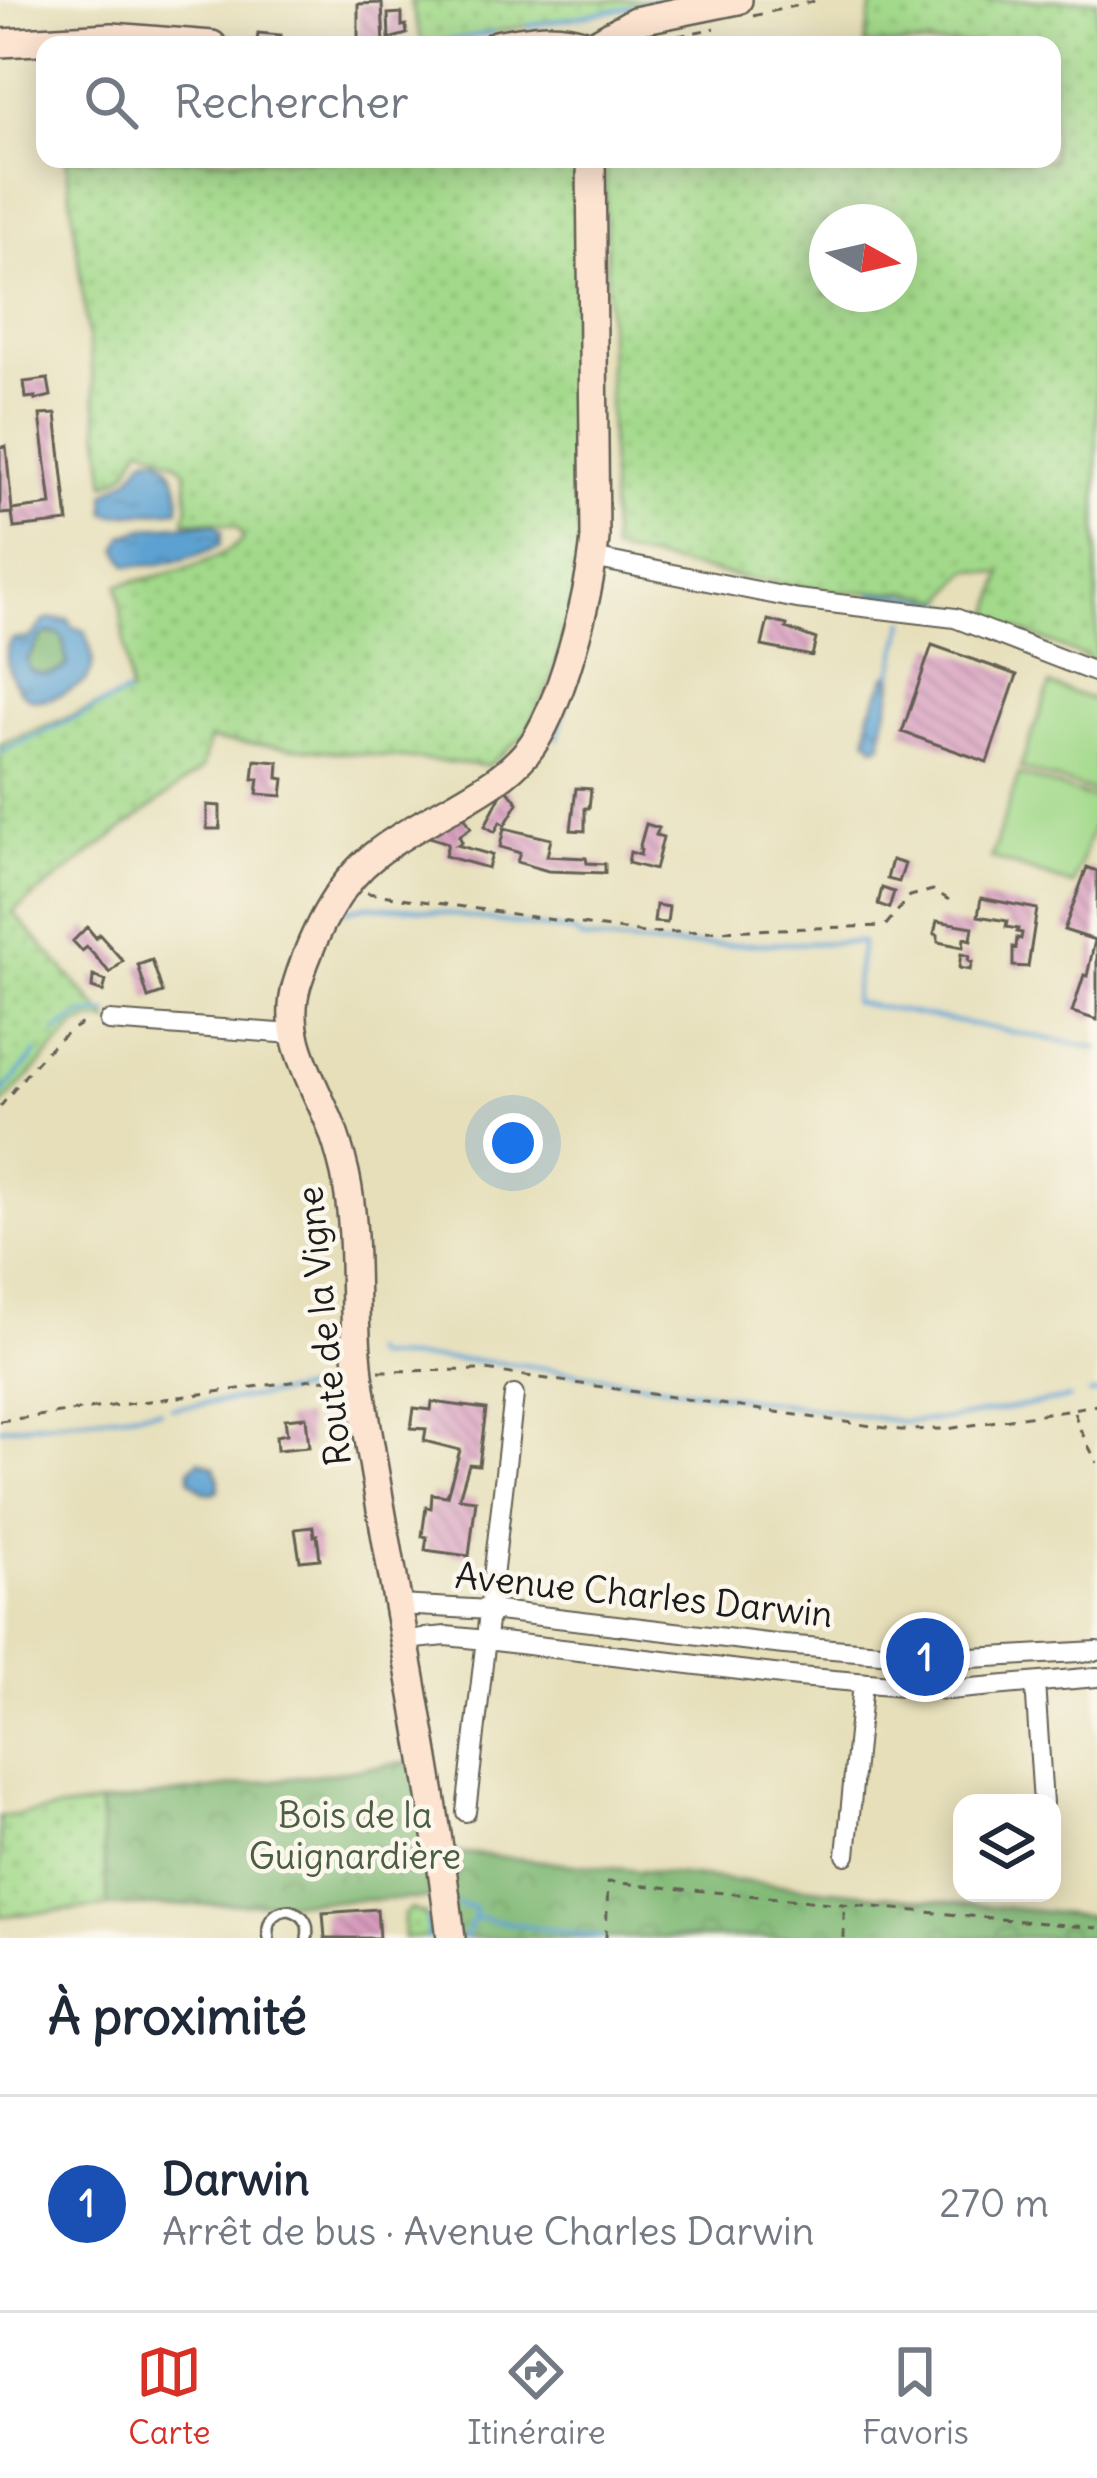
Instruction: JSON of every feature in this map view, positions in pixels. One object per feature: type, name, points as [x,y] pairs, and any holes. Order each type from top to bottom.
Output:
[{"type":"street","points":[[607,36],[635,21],[687,5],[738,0]]},
{"type":"street","points":[[0,44],[36,42]]},
{"type":"street","name":"Route de la Vigne","points":[[451,1938],[436,1820],[359,1376],[352,1215],[346,1179],[334,1133],[293,1034],[292,1019],[297,986],[342,890],[375,855],[511,769],[537,739],[559,688],[593,558],[596,517],[591,168]]},
{"type":"street","points":[[593,558],[797,599],[955,618],[1097,673]]},
{"type":"street","points":[[109,1021],[293,1034]]},
{"type":"street","points":[[466,1812],[514,1395]]},
{"type":"street","name":"Avenue Charles Darwin","points":[[399,1604],[953,1659],[1097,1651]]},
{"type":"street","name":"Avenue Charles Darwin","points":[[405,1640],[423,1636],[486,1640],[949,1690],[1097,1677]]},
{"type":"street","points":[[846,1855],[863,1683]]},
{"type":"street","points":[[1036,1683],[1042,1794]]},
{"type":"lane","points":[[269,1938],[268,1923],[275,1914],[289,1910],[304,1918],[307,1938]]},
{"type":"path","points":[[342,890],[644,934],[885,926],[910,896],[933,890],[951,901]]},
{"type":"path","points":[[0,1107],[77,1025],[109,1021]]},
{"type":"path","points":[[0,1421],[313,1379],[341,1380],[385,1370],[485,1370],[900,1430],[946,1429],[1097,1405]]},
{"type":"path","points":[[1074,1410],[1097,1462]]},
{"type":"path","points":[[606,1938],[608,1882],[1097,1928]]},
{"type":"path","points":[[844,1904],[844,1938]]},
{"type":"green space","points":[[410,0],[670,0],[472,36],[420,36]]},
{"type":"green space","points":[[908,0],[1097,0],[1097,662],[990,618],[1002,574],[970,570],[945,600],[908,592],[839,592],[737,577],[612,551],[605,168],[1061,168],[1061,36],[867,36],[872,5]]},
{"type":"green space","points":[[67,168],[575,168],[579,505],[586,505],[585,551],[552,678],[525,735],[488,766],[209,740],[202,769],[13,912],[109,1021],[77,1025],[0,1107],[0,744],[130,693],[118,585],[203,563],[243,539],[238,528],[184,519],[186,471],[143,445],[127,471],[106,484]]},
{"type":"green space","points":[[49,633],[63,638],[67,664],[50,674],[30,671],[27,660],[41,637]]},
{"type":"green space","points":[[1050,685],[1097,701],[1097,793],[1020,768]]},
{"type":"green space","points":[[1019,774],[1097,799],[1097,815],[1073,885],[991,858]]},
{"type":"green space","name":"Bois de la Guignardière","points":[[425,1760],[453,1852],[1097,1917],[1097,1938],[451,1938],[445,1898],[108,1907],[100,1804]]},
{"type":"green space","points":[[100,1804],[108,1907],[0,1916],[0,1817]]},
{"type":"green space","points":[[411,1909],[425,1914],[432,1938],[404,1938],[404,1915]]},
{"type":"water","points":[[150,456],[159,457],[173,474],[178,510],[106,513],[105,494],[131,477]]},
{"type":"water","points":[[214,524],[222,531],[220,545],[175,561],[127,565],[118,549],[123,536],[134,532]]},
{"type":"water","points":[[69,619],[72,627],[85,631],[93,664],[82,683],[39,700],[15,684],[7,655],[11,640],[30,638],[44,621]],"holes":[[[57,633],[63,638],[67,665],[50,674],[30,670],[27,660],[41,637]]]},
{"type":"water","points":[[892,674],[882,745],[875,747],[867,738],[870,712],[887,675]]},
{"type":"water","points":[[199,1460],[215,1467],[219,1481],[213,1493],[190,1480],[190,1469]]},
{"type":"building","points":[[382,3],[384,36],[358,36],[358,4]]},
{"type":"building","points":[[402,13],[407,34],[389,36],[388,14]]},
{"type":"building","points":[[48,379],[51,396],[26,398],[24,382]]},
{"type":"building","points":[[56,414],[68,522],[14,528],[12,513],[0,514],[0,448],[6,446],[12,510],[51,505],[40,415]]},
{"type":"building","points":[[768,620],[816,639],[812,656],[762,646]]},
{"type":"building","points":[[932,645],[1017,675],[987,762],[902,732]]},
{"type":"building","points":[[255,760],[279,762],[282,796],[257,794]]},
{"type":"building","points":[[504,785],[518,803],[495,832],[485,826],[501,794],[498,789]]},
{"type":"building","points":[[576,788],[591,789],[585,831],[571,830]]},
{"type":"building","points":[[207,805],[220,806],[220,829],[207,829]]},
{"type":"building","points":[[463,814],[471,828],[459,836],[462,842],[457,845],[492,855],[488,868],[445,856],[448,843],[426,836]]},
{"type":"building","points":[[646,824],[659,828],[656,835],[663,837],[655,870],[628,863],[630,852],[640,855]]},
{"type":"building","points":[[504,828],[551,839],[547,856],[586,858],[587,863],[605,864],[605,873],[548,871],[517,862],[520,853],[500,847]]},
{"type":"building","points":[[892,860],[905,864],[899,882],[887,879]]},
{"type":"building","points":[[1087,867],[1097,871],[1097,1020],[1072,1012],[1095,940],[1064,930]]},
{"type":"building","points":[[882,888],[894,892],[889,908],[878,904]]},
{"type":"building","points":[[981,898],[1037,909],[1028,967],[1013,966],[1013,947],[1022,933],[1006,927],[1007,921],[978,916]]},
{"type":"building","points":[[656,905],[669,907],[667,923],[654,922]]},
{"type":"building","points":[[937,921],[973,927],[971,940],[964,938],[963,947],[938,942],[934,934]]},
{"type":"building","points":[[87,927],[123,961],[110,973],[87,947],[82,951],[73,941]]},
{"type":"building","points":[[961,954],[969,956],[970,970],[959,968]]},
{"type":"building","points":[[152,960],[163,993],[148,998],[138,965]]},
{"type":"building","points":[[93,976],[106,981],[103,992],[92,988]]},
{"type":"building","points":[[432,1402],[486,1409],[479,1465],[469,1464],[459,1498],[476,1500],[469,1556],[425,1550],[426,1507],[431,1508],[432,1494],[447,1496],[460,1450],[424,1441],[426,1429],[411,1428],[414,1408],[431,1410]]},
{"type":"building","points":[[306,1417],[309,1447],[277,1450],[276,1436],[287,1434],[285,1419]]},
{"type":"building","points":[[313,1527],[320,1559],[300,1561],[295,1529]]},
{"type":"building","points":[[377,1909],[379,1938],[325,1938],[323,1913]]},
{"type":"waterway","points":[[528,26],[665,1]]},
{"type":"waterway","points":[[139,26],[199,31]]},
{"type":"waterway","points":[[476,36],[493,33]]},
{"type":"waterway","points":[[216,34],[226,36]]},
{"type":"waterway","points":[[872,595],[920,599],[966,611]]},
{"type":"waterway","points":[[892,674],[905,621]]},
{"type":"waterway","points":[[0,752],[126,694]]},
{"type":"waterway","points":[[557,739],[565,709]]},
{"type":"waterway","points":[[342,911],[369,906],[415,909],[573,932],[583,939],[663,946],[862,942],[853,1002],[1097,1048]]},
{"type":"waterway","points":[[56,1032],[81,1015],[108,1013]]},
{"type":"waterway","points":[[0,1095],[36,1053]]},
{"type":"waterway","points":[[370,1352],[374,1357],[524,1365],[904,1422],[950,1419],[1069,1398]]},
{"type":"waterway","points":[[172,1408],[319,1388]]},
{"type":"waterway","points":[[1089,1394],[1097,1393]]},
{"type":"waterway","points":[[0,1428],[160,1410]]},
{"type":"waterway","points":[[457,1905],[475,1908],[474,1917],[602,1938]]},
{"type":"waterway","points":[[464,1938],[474,1917]]},
{"type":"waterway","points":[[427,1919],[428,1938]]},
{"type":"place","name":"Darwin","points":[[925,1657]]}]
